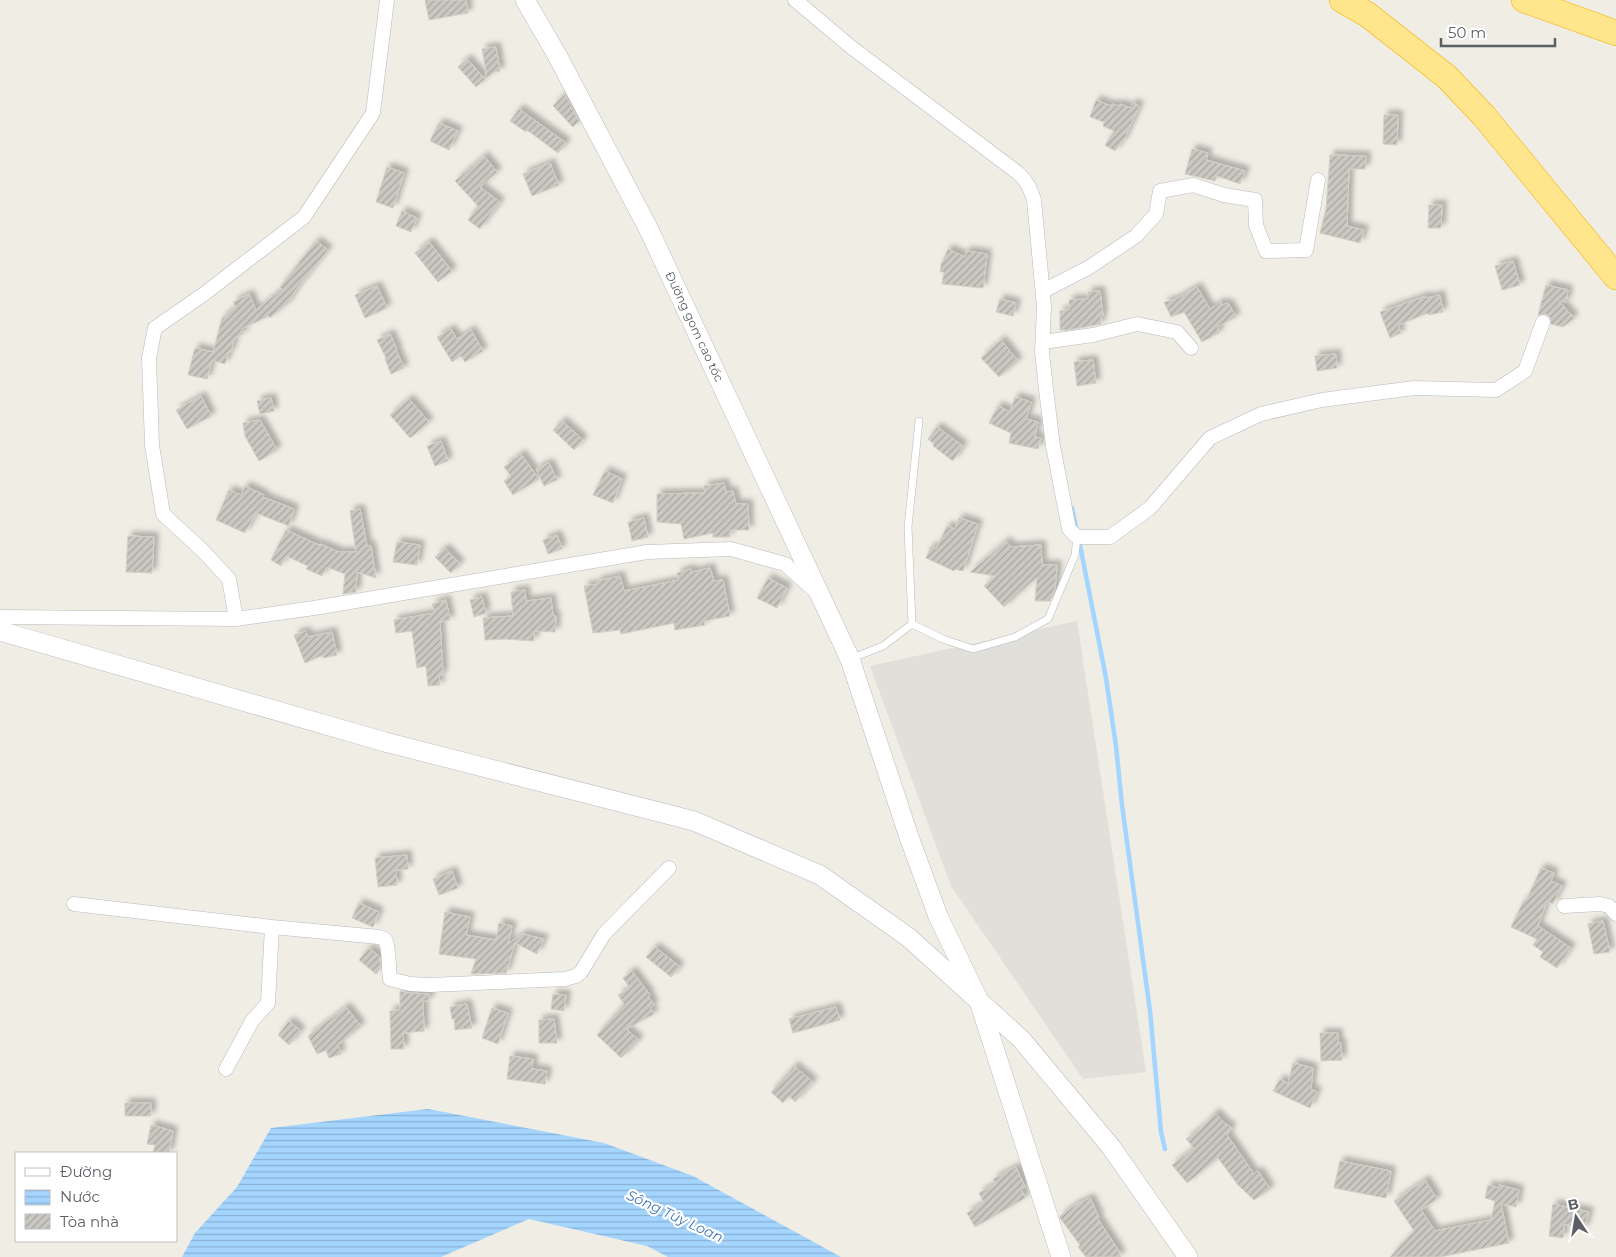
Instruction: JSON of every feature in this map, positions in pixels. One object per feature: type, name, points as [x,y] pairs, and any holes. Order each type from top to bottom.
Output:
[{"type":"highway","points":[[1342,0],[1368,15],[1447,77],[1484,116],[1616,277]]},
{"type":"highway","points":[[1524,0],[1616,34]]},
{"type":"main road","name":"Đường gom cao tốc","points":[[525,0],[557,55],[648,228],[850,660]]},
{"type":"main road","points":[[818,593],[850,660],[909,837],[938,916],[979,1001],[1061,1257]]},
{"type":"main road","points":[[0,632],[385,742],[694,821],[820,875],[908,937],[1021,1039],[1111,1148],[1188,1257]]},
{"type":"street","points":[[236,618],[229,578],[163,514],[152,445],[149,358],[155,328],[204,294],[304,217],[373,113],[387,0]]},
{"type":"street","points":[[796,0],[851,47],[1025,179],[1031,189],[1034,200],[1044,306],[1043,342],[1046,390],[1053,446],[1069,529],[1077,537],[1110,537],[1150,508],[1210,438],[1261,414],[1322,400],[1414,388],[1496,390],[1525,371],[1543,322]]},
{"type":"street","points":[[1042,291],[1088,268],[1136,236],[1156,214],[1160,191],[1193,185],[1224,195],[1254,200],[1256,225],[1266,251],[1306,250],[1318,180]]},
{"type":"street","points":[[1043,342],[1093,335],[1137,324],[1177,332],[1191,348]]},
{"type":"street","points":[[0,617],[236,618],[314,608],[647,552],[731,550],[785,564],[818,593]]},
{"type":"street","points":[[74,904],[356,934],[385,939],[388,946],[390,979],[410,984],[430,985],[565,979],[582,972],[604,934],[669,868]]},
{"type":"street","points":[[1564,906],[1600,904],[1609,906],[1616,914]]},
{"type":"street","points":[[226,1069],[252,1021],[268,1003],[272,926]]},
{"type":"lane","points":[[912,624],[908,527],[919,421]]},
{"type":"lane","points":[[912,624],[943,639],[973,649],[1015,637],[1048,619],[1075,555],[1077,537]]},
{"type":"lane","points":[[850,660],[883,646],[912,624]]},
{"type":"shaded area","points":[[1077,621],[1146,1072],[1083,1079],[951,886],[870,666]]},
{"type":"water","name":"Sông Túy Loan","points":[[428,1109],[604,1143],[693,1176],[841,1257],[668,1257],[647,1246],[529,1219],[441,1257],[182,1257],[195,1233],[237,1187],[271,1128]]},
{"type":"building","points":[[425,0],[466,0],[468,13],[429,20]]},
{"type":"building","points":[[496,47],[500,71],[494,72],[487,78],[482,49]]},
{"type":"building","points":[[467,59],[485,79],[476,87],[458,67]]},
{"type":"building","points":[[565,94],[579,121],[573,127],[553,106]]},
{"type":"building","points":[[1096,100],[1111,106],[1112,104],[1119,106],[1120,104],[1130,108],[1133,103],[1139,106],[1123,142],[1115,151],[1105,145],[1114,131],[1103,126],[1104,122],[1090,117]]},
{"type":"building","points":[[519,109],[566,143],[558,153],[527,130],[526,132],[510,121]]},
{"type":"building","points":[[1384,115],[1398,115],[1397,145],[1383,144]]},
{"type":"building","points":[[439,123],[458,131],[449,150],[430,141]]},
{"type":"building","points":[[1192,149],[1208,153],[1206,160],[1245,171],[1240,184],[1217,176],[1215,181],[1185,174]]},
{"type":"building","points":[[1330,155],[1366,156],[1365,169],[1349,169],[1347,226],[1364,230],[1360,243],[1320,233],[1326,209]]},
{"type":"building","points":[[484,156],[497,172],[480,187],[500,202],[480,229],[468,220],[478,206],[455,181]]},
{"type":"building","points":[[550,163],[559,185],[532,196],[523,174]]},
{"type":"building","points":[[387,167],[404,173],[393,208],[376,202]]},
{"type":"building","points":[[1429,205],[1442,205],[1441,228],[1428,228]]},
{"type":"building","points":[[402,211],[417,218],[411,232],[396,226]]},
{"type":"building","points":[[316,241],[328,250],[295,291],[288,303],[270,318],[269,316],[241,329],[244,333],[234,339],[231,352],[229,351],[225,364],[212,360],[207,379],[188,375],[195,348],[213,352],[222,318],[236,307],[233,302],[249,294],[256,310],[282,289],[280,287]]},
{"type":"building","points":[[429,242],[452,271],[438,282],[415,253]]},
{"type":"building","points":[[948,249],[965,257],[966,251],[987,254],[983,288],[942,284],[944,272],[940,272],[941,265]]},
{"type":"building","points":[[1513,261],[1520,285],[1502,290],[1495,266]]},
{"type":"building","points":[[1546,285],[1568,290],[1566,302],[1559,301],[1574,318],[1563,327],[1551,324],[1550,317],[1546,314],[1538,315]]},
{"type":"building","points":[[377,286],[387,308],[365,318],[355,295]]},
{"type":"building","points":[[1197,287],[1210,309],[1221,302],[1223,305],[1228,303],[1236,317],[1217,327],[1220,332],[1202,342],[1184,312],[1171,317],[1164,302],[1174,300]]},
{"type":"building","points":[[1100,291],[1103,316],[1101,316],[1101,324],[1060,330],[1060,311],[1069,310],[1069,300],[1088,299],[1088,292]]},
{"type":"building","points":[[1440,295],[1443,312],[1428,315],[1428,313],[1398,325],[1401,333],[1390,338],[1380,312],[1426,296],[1427,298]]},
{"type":"building","points":[[1000,299],[1016,303],[1013,316],[996,312]]},
{"type":"building","points":[[451,329],[457,339],[471,330],[483,351],[465,362],[461,356],[452,362],[437,337]]},
{"type":"building","points":[[390,334],[404,368],[391,374],[377,340]]},
{"type":"building","points":[[1001,340],[1018,361],[999,377],[981,358]]},
{"type":"building","points":[[1336,354],[1337,368],[1317,371],[1315,356]]},
{"type":"building","points":[[1093,360],[1096,383],[1077,386],[1074,362]]},
{"type":"building","points":[[201,396],[211,416],[187,429],[176,410]]},
{"type":"building","points":[[1015,397],[1031,402],[1026,419],[1038,422],[1035,437],[1041,438],[1038,449],[1009,443],[1011,433],[989,423],[998,406],[1010,412]]},
{"type":"building","points":[[271,398],[274,411],[260,414],[257,401]]},
{"type":"building","points":[[409,399],[429,422],[410,438],[390,415]]},
{"type":"building","points":[[260,420],[277,450],[259,461],[245,436],[243,423]]},
{"type":"building","points":[[562,421],[583,440],[574,450],[553,430]]},
{"type":"building","points":[[937,427],[963,446],[953,461],[933,446],[934,444],[928,439]]},
{"type":"building","points":[[441,441],[448,461],[435,466],[427,446]]},
{"type":"building","points":[[521,454],[539,479],[513,495],[504,481],[511,476],[504,467]]},
{"type":"building","points":[[549,463],[557,480],[544,486],[536,469]]},
{"type":"building","points":[[605,471],[622,479],[613,503],[593,495]]},
{"type":"building","points":[[724,483],[726,492],[733,491],[736,504],[748,504],[749,530],[730,530],[730,537],[713,537],[713,533],[684,539],[681,524],[657,522],[657,494],[705,493],[704,486]]},
{"type":"building","points":[[245,486],[264,495],[263,497],[294,509],[289,526],[256,513],[245,533],[216,520],[229,490],[241,495]]},
{"type":"building","points":[[360,509],[367,546],[371,546],[376,578],[357,572],[356,592],[343,594],[345,574],[327,567],[322,576],[306,569],[308,566],[286,556],[281,566],[271,560],[286,530],[339,552],[356,552],[350,511]]},
{"type":"building","points":[[644,518],[648,537],[632,541],[628,522]]},
{"type":"building","points":[[959,518],[978,524],[963,571],[955,569],[954,571],[926,558],[931,546],[936,549],[947,526],[955,529]]},
{"type":"building","points":[[557,535],[562,549],[548,554],[543,540]]},
{"type":"building","points":[[128,536],[154,537],[152,573],[126,572]]},
{"type":"building","points":[[1006,541],[1011,547],[1041,545],[1042,565],[1057,565],[1055,589],[1050,601],[1035,601],[1037,577],[1004,607],[984,586],[995,576],[970,572]]},
{"type":"building","points":[[397,542],[420,545],[417,565],[393,562]]},
{"type":"building","points":[[445,548],[460,564],[451,573],[435,557]]},
{"type":"building","points":[[710,568],[714,581],[723,580],[730,616],[704,621],[705,625],[675,630],[674,623],[621,634],[620,630],[593,633],[584,586],[598,584],[597,581],[620,576],[624,591],[679,580],[677,573],[691,569],[692,572]]},
{"type":"building","points":[[768,578],[787,588],[777,608],[757,598]]},
{"type":"building","points":[[525,590],[526,601],[551,598],[553,616],[556,616],[555,632],[534,631],[534,641],[485,640],[483,618],[513,616],[511,592]]},
{"type":"building","points":[[482,597],[486,613],[474,617],[470,600]]},
{"type":"building","points":[[446,600],[450,620],[440,622],[443,675],[439,675],[440,685],[428,686],[426,666],[417,668],[412,631],[396,633],[394,620],[435,613],[432,604]]},
{"type":"building","points":[[306,631],[308,637],[332,632],[337,655],[323,658],[323,655],[305,663],[294,635]]},
{"type":"building","points":[[407,855],[408,869],[396,870],[397,885],[378,887],[375,858]]},
{"type":"building","points":[[1541,868],[1554,873],[1551,881],[1562,886],[1553,904],[1547,901],[1538,926],[1571,948],[1557,968],[1540,957],[1543,952],[1533,945],[1537,939],[1511,927],[1524,900],[1526,901]]},
{"type":"building","points":[[452,871],[458,888],[439,895],[433,879]]},
{"type":"building","points":[[359,903],[379,912],[373,927],[352,918]]},
{"type":"building","points":[[445,912],[470,917],[466,935],[496,940],[499,923],[512,926],[508,944],[523,934],[544,939],[537,954],[515,943],[506,973],[471,974],[476,959],[439,954]]},
{"type":"building","points":[[1603,921],[1610,952],[1594,954],[1588,924]]},
{"type":"building","points":[[655,947],[680,967],[671,977],[646,957]]},
{"type":"building","points":[[369,948],[380,957],[380,969],[376,974],[359,960]]},
{"type":"building","points":[[632,971],[650,995],[648,996],[654,1005],[650,1008],[654,1014],[626,1029],[639,1040],[621,1058],[597,1035],[624,1004],[618,995],[630,988],[623,978]]},
{"type":"building","points":[[400,991],[429,994],[429,1001],[423,1001],[424,1031],[403,1033],[404,1049],[391,1049],[390,1011],[400,1010]]},
{"type":"building","points":[[553,994],[566,995],[564,1011],[551,1009]]},
{"type":"building","points":[[467,1004],[472,1028],[455,1030],[450,1007]]},
{"type":"building","points":[[346,1007],[361,1026],[338,1045],[341,1054],[329,1058],[326,1050],[317,1054],[308,1036]]},
{"type":"building","points":[[836,1007],[840,1020],[793,1033],[789,1019]]},
{"type":"building","points":[[492,1008],[508,1013],[498,1044],[482,1038]]},
{"type":"building","points":[[554,1019],[557,1043],[539,1043],[539,1020]]},
{"type":"building","points":[[289,1021],[301,1031],[289,1045],[278,1035]]},
{"type":"building","points":[[1320,1033],[1338,1033],[1338,1043],[1341,1043],[1342,1060],[1321,1061]]},
{"type":"building","points":[[510,1056],[533,1059],[532,1069],[547,1071],[545,1084],[507,1079]]},
{"type":"building","points":[[1293,1063],[1313,1068],[1311,1089],[1317,1092],[1310,1108],[1273,1091],[1280,1079],[1288,1084]]},
{"type":"building","points":[[794,1066],[813,1082],[795,1102],[789,1096],[783,1103],[771,1092]]},
{"type":"building","points":[[125,1103],[151,1103],[151,1116],[125,1116]]},
{"type":"building","points":[[1215,1113],[1232,1128],[1227,1135],[1254,1174],[1258,1171],[1270,1189],[1254,1200],[1238,1185],[1218,1158],[1187,1183],[1172,1165],[1194,1148],[1186,1139],[1202,1127]]},
{"type":"building","points":[[151,1125],[173,1131],[169,1152],[153,1152],[155,1145],[147,1144]]},
{"type":"building","points":[[1340,1161],[1391,1171],[1386,1198],[1334,1188]]},
{"type":"building","points":[[1016,1167],[1025,1187],[1021,1189],[1025,1198],[975,1227],[967,1213],[984,1203],[979,1193],[996,1184],[993,1179]]},
{"type":"building","points":[[1425,1180],[1437,1199],[1421,1210],[1435,1231],[1491,1220],[1495,1201],[1485,1198],[1488,1185],[1498,1188],[1499,1185],[1519,1190],[1516,1207],[1501,1204],[1509,1243],[1440,1257],[1390,1257],[1414,1231],[1394,1201]]},
{"type":"building","points":[[1090,1198],[1099,1217],[1097,1218],[1121,1257],[1086,1257],[1078,1247],[1080,1245],[1060,1218],[1060,1216],[1075,1205]]},
{"type":"building","points":[[1553,1204],[1589,1212],[1584,1229],[1564,1224],[1563,1238],[1549,1236]]},
{"type":"waterway","points":[[1072,508],[1077,532]]},
{"type":"waterway","points":[[1079,540],[1106,678],[1116,746],[1122,805],[1150,1011],[1161,1132],[1165,1149]]}]
